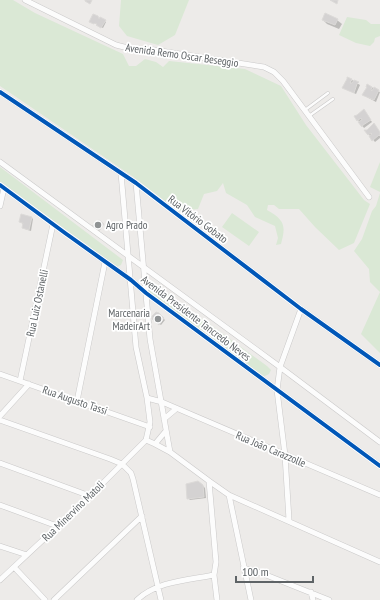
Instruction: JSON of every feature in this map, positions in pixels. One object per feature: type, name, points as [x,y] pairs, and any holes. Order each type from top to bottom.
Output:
[{"type":"street","name":"Avenida Remo Oscar Beseggio","points":[[25,0],[116,45],[132,49],[148,49],[264,66],[274,72],[283,81],[369,197]]},
{"type":"street","name":"Rua Vitório Gobato","points":[[0,92],[136,183],[301,309],[380,365]]},
{"type":"street","name":"Avenida Presidente Tancredo Neves","points":[[0,162],[380,442]]},
{"type":"street","points":[[121,173],[136,347],[147,398],[150,427],[146,440],[170,452],[229,495],[289,520],[380,562]]},
{"type":"street","points":[[136,183],[150,339],[162,402],[165,432],[170,452]]},
{"type":"street","points":[[0,206],[2,186]]},
{"type":"street","name":"Avenida Presidente Tancredo Neves","points":[[2,186],[131,280],[146,293],[380,466]]},
{"type":"street","name":"Rua Luiz Ostanelli","points":[[20,381],[53,224]]},
{"type":"street","points":[[77,401],[105,262]]},
{"type":"street","points":[[289,520],[285,455],[277,390],[280,367],[301,309]]},
{"type":"street","name":"Rua Augusto Tassi","points":[[0,374],[150,427]]},
{"type":"street","points":[[0,416],[29,384]]},
{"type":"street","name":"Rua João Carazzolle","points":[[147,398],[162,402],[380,495]]},
{"type":"street","points":[[164,419],[176,409]]},
{"type":"street","points":[[0,420],[122,464],[133,479],[161,600]]},
{"type":"street","points":[[155,444],[165,432]]},
{"type":"street","name":"Rua Minervino Matoli","points":[[0,580],[90,496],[146,440]]},
{"type":"street","points":[[0,463],[90,496]]},
{"type":"street","points":[[209,481],[216,562],[214,575],[217,600]]},
{"type":"street","points":[[229,495],[250,600]]},
{"type":"street","points":[[0,505],[57,526]]},
{"type":"street","points":[[54,600],[142,516]]},
{"type":"street","points":[[0,546],[27,555]]},
{"type":"street","points":[[14,567],[46,600]]},
{"type":"street","points":[[243,568],[311,592],[329,600]]},
{"type":"street","points":[[137,600],[144,594],[158,587],[214,575]]},
{"type":"street","points":[[311,592],[313,600]]},
{"type":"lane","points":[[305,110],[328,93]]},
{"type":"lane","points":[[310,116],[333,99]]},
{"type":"green space","points":[[0,0],[13,0],[35,13],[123,54],[129,66],[136,66],[145,59],[156,62],[163,67],[169,61],[245,69],[281,86],[306,125],[364,200],[370,204],[354,243],[339,250],[299,209],[279,209],[274,205],[268,205],[267,210],[281,220],[284,228],[281,244],[276,245],[278,238],[275,226],[255,217],[247,205],[226,193],[223,183],[217,191],[204,194],[198,209],[178,211],[132,176],[0,86]]},
{"type":"green space","points":[[121,0],[189,0],[175,35],[158,45],[127,36],[119,26]]},
{"type":"green space","points":[[347,17],[366,20],[371,24],[380,24],[380,36],[375,38],[374,42],[370,46],[356,43],[339,35]]},
{"type":"green space","points":[[380,162],[380,192],[370,187]]},
{"type":"green space","points":[[0,167],[123,260],[121,265],[117,267],[0,182]]},
{"type":"green space","points":[[380,193],[380,292],[370,282],[369,269],[354,251],[362,239]]},
{"type":"green space","points":[[232,213],[259,232],[249,246],[222,227]]},
{"type":"green space","points":[[153,283],[267,366],[271,370],[269,374],[263,377],[149,293],[148,286]]},
{"type":"green space","points":[[380,292],[380,353],[361,334]]},
{"type":"building","points":[[85,0],[92,0],[90,4]]},
{"type":"building","points":[[330,0],[338,0],[337,4]]},
{"type":"building","points":[[325,13],[338,19],[335,25],[322,20]]},
{"type":"building","points":[[93,14],[98,16],[99,19],[100,17],[106,20],[101,28],[95,23],[89,22]]},
{"type":"building","points":[[347,77],[352,79],[350,83],[354,80],[359,82],[354,93],[342,88]]},
{"type":"building","points":[[367,84],[372,87],[372,91],[374,87],[379,90],[374,100],[362,95],[367,87]]},
{"type":"building","points":[[364,109],[371,120],[362,127],[358,122],[362,120],[361,118],[357,121],[354,116]]},
{"type":"building","points":[[374,123],[380,132],[380,136],[379,135],[372,141],[369,136],[372,134],[371,133],[368,135],[364,130],[367,130]]},
{"type":"building","points":[[21,214],[32,217],[29,230],[22,228],[23,223],[19,222]]},
{"type":"building","name":"Agro Prado","points":[[99,220],[104,224],[99,231],[92,226]]},
{"type":"building","name":"Marcenaria MadeirArt","points":[[156,312],[164,318],[159,325],[152,319],[152,316]]},
{"type":"building","points":[[198,481],[203,485],[204,497],[187,499],[186,484]]},
{"type":"cycle path","points":[[0,92],[136,183],[301,309],[380,365]]},
{"type":"cycle path","points":[[0,185],[131,280],[146,293],[380,466]]},
{"type":"place","name":"Agro Prado","points":[[98,225]]},
{"type":"place","name":"Marcenaria MadeirArt","points":[[158,319]]}]
